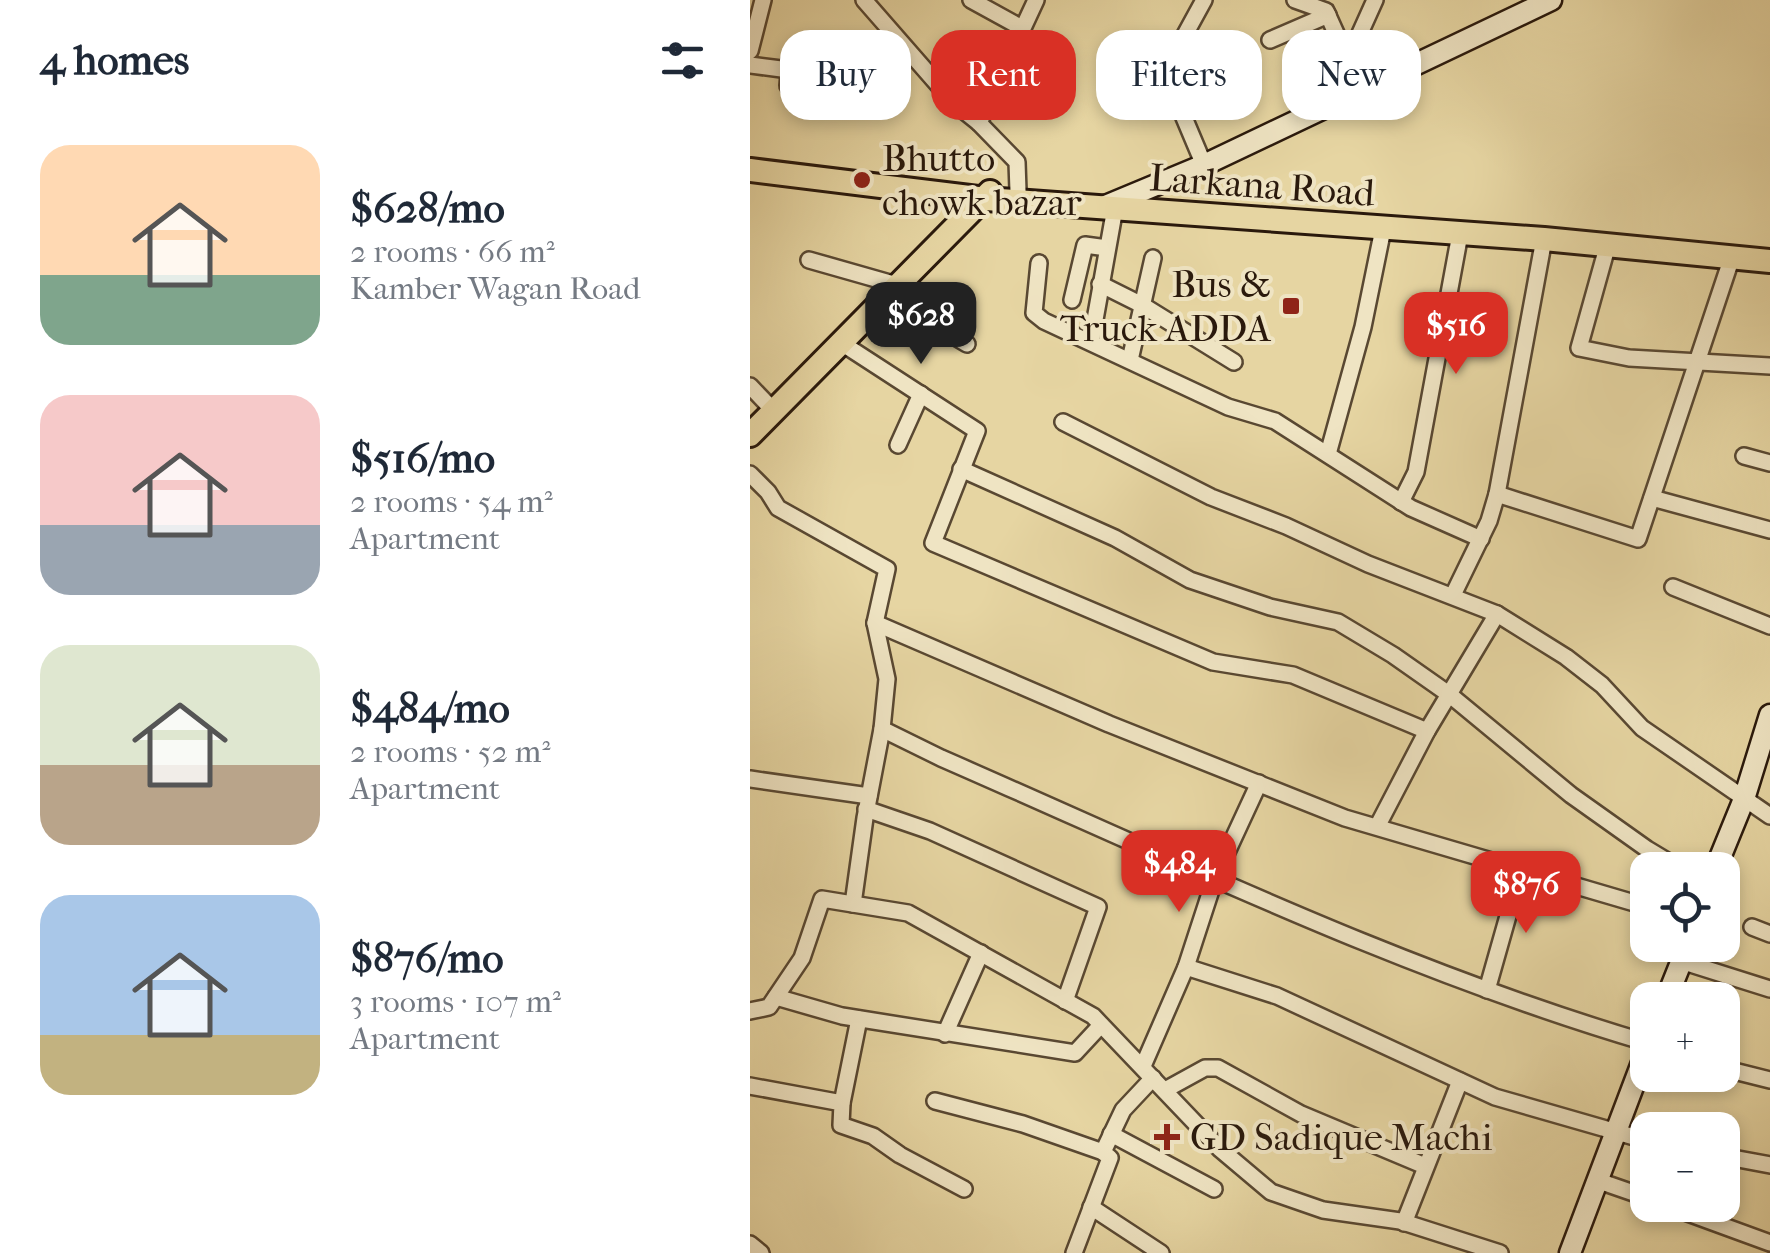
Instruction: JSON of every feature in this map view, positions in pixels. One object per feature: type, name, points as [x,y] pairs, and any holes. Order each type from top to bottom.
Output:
[{"type":"main road","points":[[1421,63],[1551,0]]},
{"type":"main road","points":[[1114,205],[1300,120]]},
{"type":"main road","name":"Larkana Road","points":[[750,158],[989,194],[1018,191],[1114,205]]},
{"type":"main road","name":"Larkana Road","points":[[750,170],[1114,205],[1571,228],[1770,247]]},
{"type":"main road","points":[[750,435],[989,194]]},
{"type":"main road","name":"Larkana Road","points":[[1300,216],[1383,229],[1608,244],[1770,261]]},
{"type":"main road","points":[[1723,852],[1770,714]]},
{"type":"main road","points":[[1570,1253],[1630,1091]]},
{"type":"street","points":[[750,51],[762,0]]},
{"type":"street","points":[[864,0],[954,102],[1017,162],[1018,191]]},
{"type":"street","points":[[971,0],[1022,28]]},
{"type":"street","points":[[978,123],[1036,0]]},
{"type":"street","points":[[1189,30],[1204,0]]},
{"type":"street","points":[[1295,0],[1326,11],[1335,30]]},
{"type":"street","points":[[1362,30],[1376,0]]},
{"type":"street","points":[[1270,40],[1328,15]]},
{"type":"street","points":[[750,65],[780,75]]},
{"type":"street","points":[[1187,120],[1204,165]]},
{"type":"street","points":[[1091,342],[1114,205]]},
{"type":"street","points":[[1328,454],[1364,327],[1383,229]]},
{"type":"street","points":[[1402,502],[1416,472],[1460,234]]},
{"type":"street","points":[[1453,595],[1481,539],[1497,494],[1544,239]]},
{"type":"street","points":[[1608,244],[1579,348],[1629,358],[1770,366]]},
{"type":"street","points":[[1072,300],[1085,245],[1107,248]]},
{"type":"street","points":[[1497,494],[1638,539],[1732,257]]},
{"type":"street","points":[[1130,360],[1152,258]]},
{"type":"street","points":[[809,260],[891,290],[967,344]]},
{"type":"street","points":[[1039,264],[1034,313],[1228,406],[1275,422],[1402,502],[1481,539]]},
{"type":"street","points":[[1100,284],[1234,362]]},
{"type":"street","points":[[840,342],[978,430],[933,543],[1213,662],[1293,675],[1427,731]]},
{"type":"street","points":[[750,386],[774,410]]},
{"type":"street","points":[[898,444],[921,394]]},
{"type":"street","points":[[1063,422],[1211,497],[1497,614],[1566,657],[1602,685],[1642,728],[1770,816]]},
{"type":"street","points":[[1744,456],[1770,464]]},
{"type":"street","points":[[961,468],[1115,538],[1190,580],[1270,608],[1338,622],[1393,654],[1450,695],[1571,795],[1652,852]]},
{"type":"street","points":[[750,474],[778,508],[887,568],[876,623],[887,679],[882,729],[853,904]]},
{"type":"street","points":[[1652,498],[1770,530]]},
{"type":"street","points":[[1673,587],[1770,626]]},
{"type":"street","points":[[1378,826],[1427,731],[1497,614]]},
{"type":"street","points":[[876,623],[1109,724],[1345,818],[1630,902]]},
{"type":"street","points":[[882,729],[1391,954],[1630,1040]]},
{"type":"street","points":[[750,780],[868,803],[1098,907],[1065,1001]]},
{"type":"street","points":[[1103,1152],[1123,1110],[1148,1072],[1215,878],[1258,783]]},
{"type":"street","points":[[1486,990],[1521,870]]},
{"type":"street","points":[[750,1011],[769,1008],[802,958],[822,898],[908,914],[1101,1024],[1220,1149],[1271,1192],[1324,1210],[1404,1223],[1500,1253]]},
{"type":"street","points":[[1752,927],[1770,934]]},
{"type":"street","points":[[945,1034],[981,953]]},
{"type":"street","points":[[1706,962],[1770,990]]},
{"type":"street","points":[[1186,967],[1278,996],[1494,1097],[1630,1137]]},
{"type":"street","points":[[776,997],[859,1019],[1075,1053],[1101,1024]]},
{"type":"street","points":[[859,1019],[841,1126],[874,1136],[900,1155],[964,1189]]},
{"type":"street","points":[[1166,1090],[1205,1068],[1218,1068],[1302,1114],[1426,1166]]},
{"type":"street","points":[[1740,1072],[1770,1080]]},
{"type":"street","points":[[1404,1223],[1460,1080]]},
{"type":"street","points":[[750,1086],[842,1103]]},
{"type":"street","points":[[935,1102],[1024,1124],[1103,1152],[1110,1158],[1074,1253]]},
{"type":"street","points":[[1112,1134],[1214,1189]]},
{"type":"street","points":[[1740,1160],[1770,1166]]},
{"type":"street","points":[[1596,1180],[1630,1192]]},
{"type":"street","points":[[1091,1206],[1161,1253]]},
{"type":"street","points":[[1714,1222],[1770,1242]]},
{"type":"street","points":[[750,1244],[761,1253]]},
{"type":"place","name":"Bhutto chowk bazar","points":[[862,180]]},
{"type":"place","name":"Bus & Truck ADDA","points":[[1291,306]]},
{"type":"place","name":"GD Sadique Machi","points":[[1167,1137]]}]
